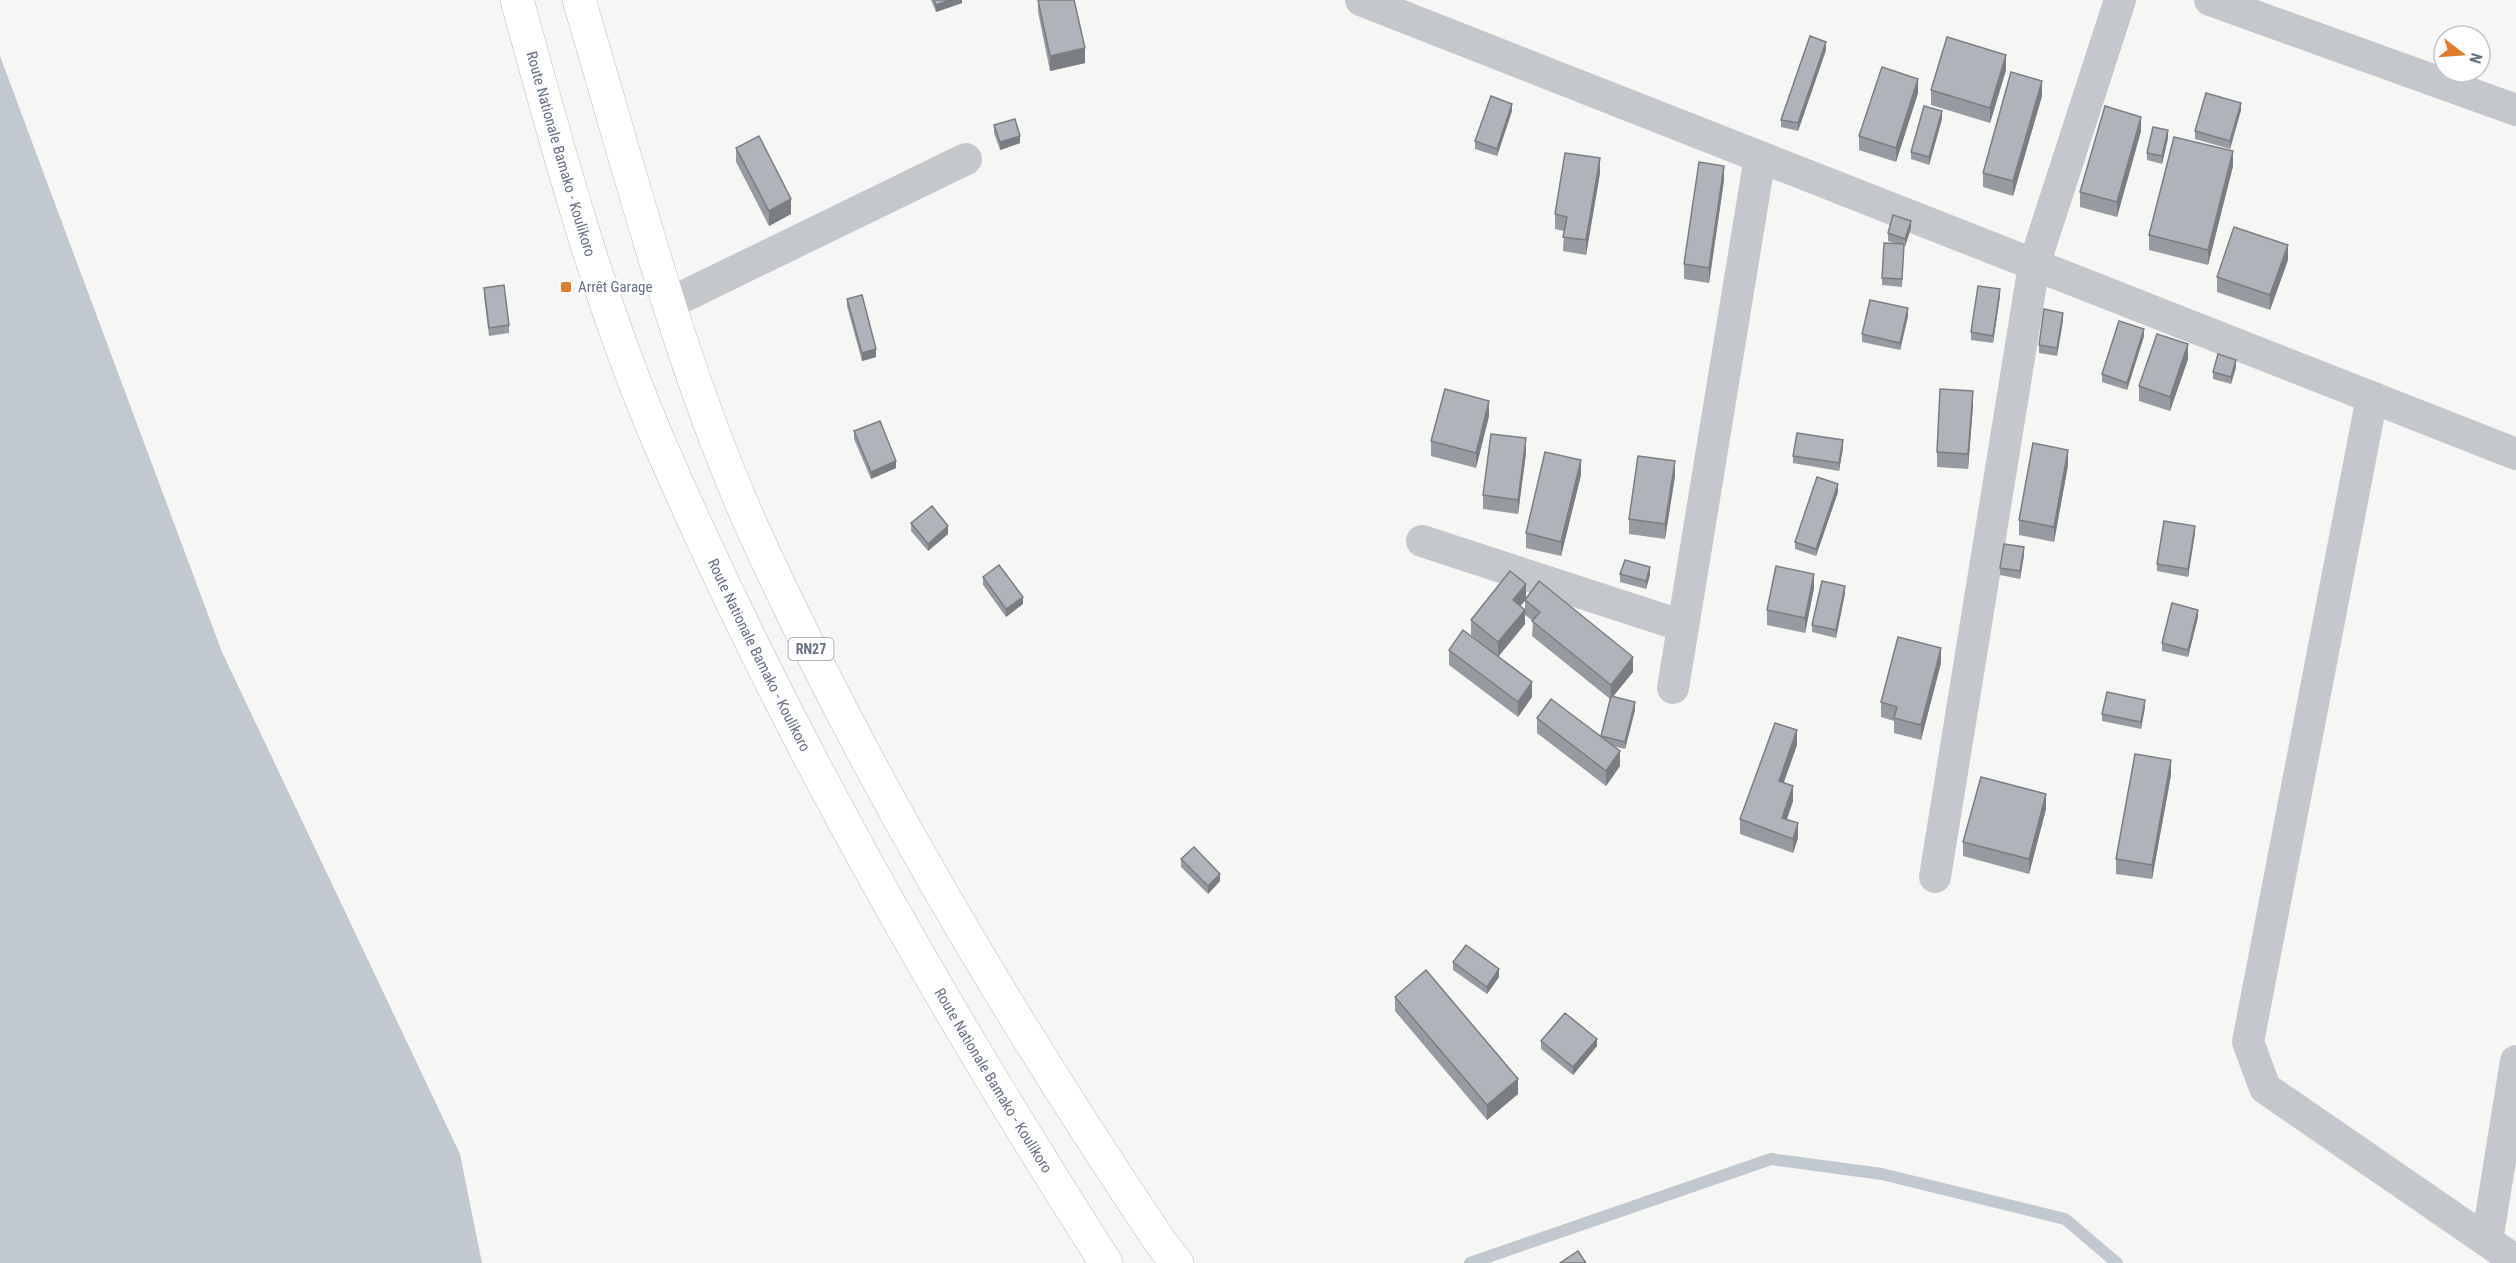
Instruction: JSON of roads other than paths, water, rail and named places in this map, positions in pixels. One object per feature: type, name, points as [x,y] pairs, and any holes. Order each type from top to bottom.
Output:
[{"type":"main road","name":"Route Nationale Bamako - Koulikoro","points":[[517,0],[594,269],[658,440],[743,628],[788,719],[876,881],[1011,1114],[1106,1263]]},
{"type":"main road","name":"RN27","points":[[579,0],[669,303],[703,402],[752,525],[851,731],[1013,1015],[1070,1107],[1169,1253]]},
{"type":"street","points":[[1361,0],[2516,454]]},
{"type":"street","points":[[1935,877],[2034,265],[2120,0]]},
{"type":"street","points":[[2210,0],[2516,110]]},
{"type":"street","points":[[1673,688],[1760,157]]},
{"type":"street","points":[[669,303],[966,159]]},
{"type":"street","points":[[2372,397],[2248,1042],[2265,1088],[2516,1261]]},
{"type":"street","points":[[1422,541],[1683,626]]},
{"type":"street","points":[[2487,1241],[2516,1061]]},
{"type":"waterway","points":[[1470,1263],[1771,1159],[1882,1174],[2065,1219],[2117,1263]]},
{"type":"place","name":"Arrêt Garage","points":[[566,287]]}]
